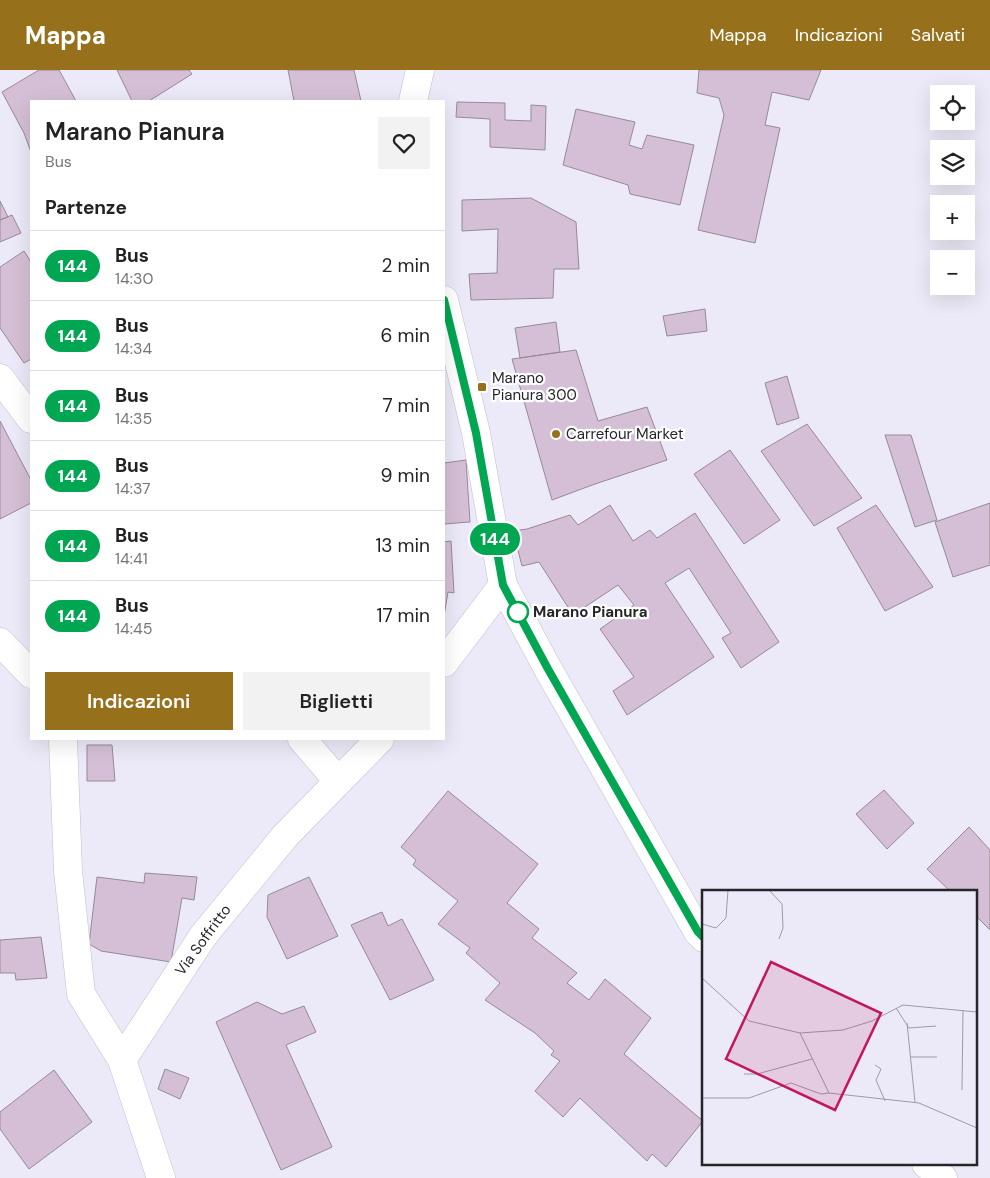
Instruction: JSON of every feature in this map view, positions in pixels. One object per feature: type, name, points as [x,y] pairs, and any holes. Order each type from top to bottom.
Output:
[{"type":"street","points":[[414,100],[420,70]]},
{"type":"street","points":[[445,304],[476,433],[503,585],[631,816],[702,936]]},
{"type":"street","points":[[0,378],[30,418]]},
{"type":"street","points":[[445,662],[503,585]]},
{"type":"street","points":[[0,642],[30,673]]},
{"type":"street","points":[[63,740],[68,871],[82,994],[122,1060],[161,1178]]},
{"type":"street","points":[[303,740],[338,781]]},
{"type":"street","name":"Via Soffritto","points":[[122,1060],[203,936],[284,836],[379,740]]},
{"type":"street","points":[[928,1166],[943,1178]]},
{"type":"building","points":[[39,70],[59,70],[75,100],[30,100],[30,149],[24,133],[2,92]]},
{"type":"building","points":[[117,70],[189,70],[192,74],[151,100],[132,100]]},
{"type":"building","points":[[288,70],[354,70],[361,100],[294,100]]},
{"type":"building","points":[[699,70],[821,70],[809,100],[772,92],[765,125],[780,128],[755,243],[698,230],[724,115],[719,98],[697,93]]},
{"type":"building","points":[[457,102],[505,103],[505,120],[531,121],[531,105],[546,106],[545,150],[490,147],[490,119],[456,117]]},
{"type":"building","points":[[576,109],[635,122],[629,145],[642,149],[647,135],[694,145],[680,205],[630,194],[628,185],[563,165]]},
{"type":"building","points":[[531,198],[576,222],[579,269],[554,269],[553,298],[471,300],[469,274],[497,273],[498,229],[462,231],[462,200]]},
{"type":"building","points":[[0,201],[8,217],[0,220]]},
{"type":"building","points":[[12,215],[21,233],[0,242],[0,220]]},
{"type":"building","points":[[24,251],[30,260],[30,360],[24,363],[0,328],[0,267]]},
{"type":"building","points":[[705,309],[707,331],[667,336],[663,316]]},
{"type":"building","points":[[556,322],[560,352],[520,358],[515,328]]},
{"type":"building","points":[[576,350],[598,421],[647,407],[667,460],[552,500],[512,359]]},
{"type":"building","points":[[787,376],[799,418],[777,425],[765,383]]},
{"type":"building","points":[[0,421],[30,478],[30,504],[0,519]]},
{"type":"building","points":[[807,424],[862,498],[814,526],[761,451]]},
{"type":"building","points":[[885,435],[911,435],[937,520],[915,527]]},
{"type":"building","points":[[730,450],[780,520],[744,544],[694,474]]},
{"type":"building","points":[[466,460],[470,522],[445,524],[445,463]]},
{"type":"building","points":[[990,503],[990,565],[953,577],[935,522]]},
{"type":"building","points":[[610,505],[633,541],[650,530],[657,538],[695,513],[779,642],[741,668],[722,638],[731,633],[689,568],[665,583],[714,657],[627,715],[613,691],[634,677],[600,629],[634,605],[618,585],[573,615],[539,562],[522,566],[513,531],[527,529],[570,515],[578,525]]},
{"type":"building","points":[[876,505],[933,587],[885,611],[837,528]]},
{"type":"building","points":[[451,541],[454,593],[448,592],[445,610],[445,542]]},
{"type":"building","points":[[87,745],[112,745],[115,781],[87,781]]},
{"type":"building","points":[[884,790],[914,823],[887,849],[856,814]]},
{"type":"building","points":[[448,791],[538,864],[507,903],[539,929],[532,938],[577,973],[567,983],[589,1000],[605,979],[651,1018],[624,1054],[702,1120],[666,1167],[652,1154],[647,1161],[580,1098],[563,1117],[535,1091],[560,1061],[551,1055],[554,1051],[535,1033],[485,1000],[500,983],[466,953],[470,948],[438,924],[458,901],[413,865],[416,860],[401,847]]},
{"type":"building","points":[[969,827],[990,850],[990,930],[978,918],[978,890],[949,890],[927,869]]},
{"type":"building","points":[[145,873],[197,877],[194,900],[182,898],[171,962],[101,951],[89,944],[97,877],[144,883]]},
{"type":"building","points":[[309,877],[338,936],[287,959],[267,917],[268,895]]},
{"type":"building","points":[[382,912],[388,926],[402,919],[434,980],[390,1000],[351,925]]},
{"type":"building","points":[[41,937],[47,978],[16,980],[15,973],[0,973],[0,940]]},
{"type":"building","points":[[257,1002],[282,1014],[304,1006],[316,1032],[286,1045],[332,1147],[281,1170],[216,1022]]},
{"type":"building","points":[[165,1069],[189,1078],[180,1099],[158,1089]]},
{"type":"building","points":[[54,1070],[92,1122],[29,1169],[0,1129],[0,1112]]},
{"type":"bus line","name":"144","points":[[445,304],[476,433],[503,585],[548,669],[702,936]]},
{"type":"place","name":"Marano Pianura 300","points":[[482,387]]},
{"type":"place","name":"Carrefour Market","points":[[556,434]]},
{"type":"place","name":"Marano Pianura","points":[[518,612]]}]
